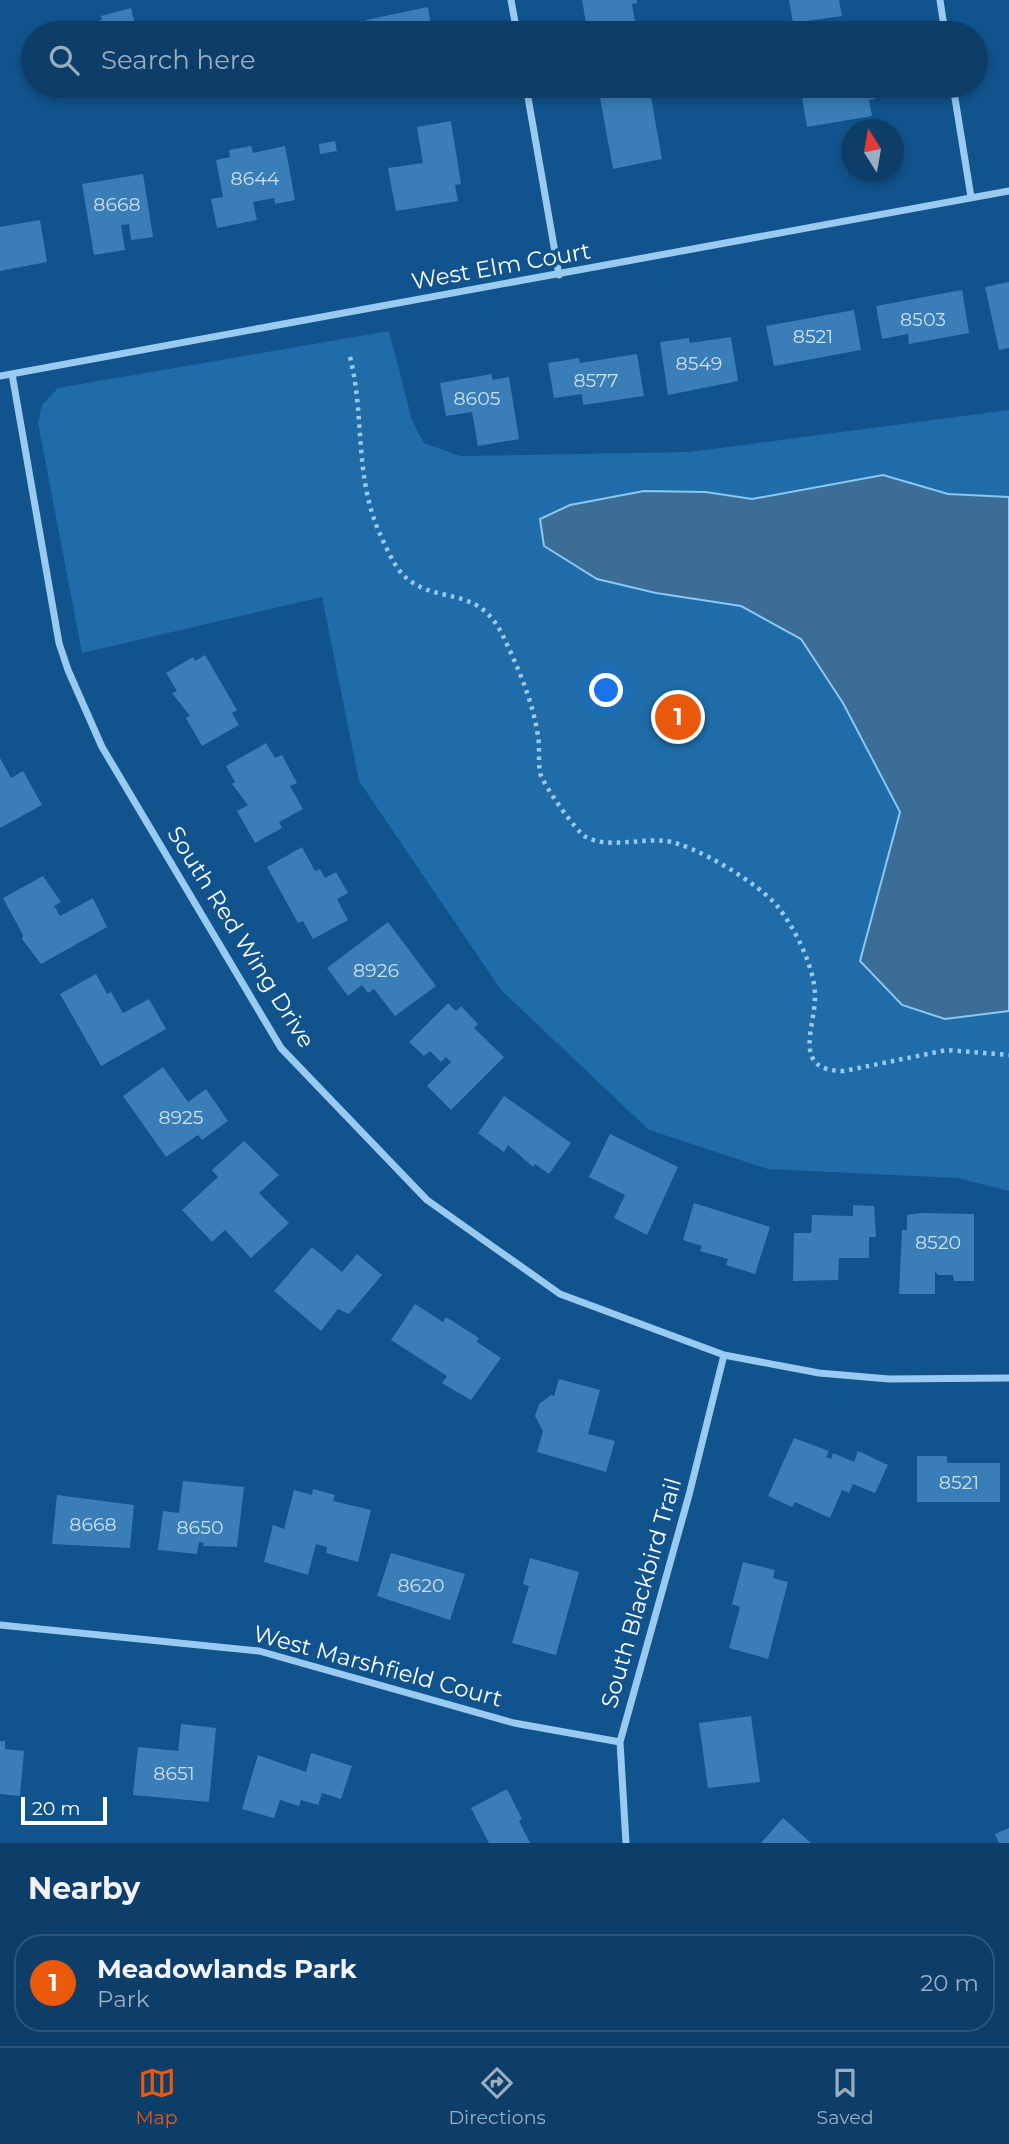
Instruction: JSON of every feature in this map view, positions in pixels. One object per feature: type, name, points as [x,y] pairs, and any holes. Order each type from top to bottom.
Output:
[{"type":"street","points":[[511,0],[515,21]]},
{"type":"street","points":[[940,0],[943,21]]},
{"type":"street","points":[[528,98],[559,275]]},
{"type":"street","points":[[955,98],[971,197]]},
{"type":"street","name":"West Elm Court","points":[[0,376],[1009,191]]},
{"type":"street","name":"South Red Wing Drive","points":[[12,374],[60,643],[68,670],[102,747],[281,1048],[427,1200],[560,1294],[724,1355],[819,1373],[889,1380],[1009,1378]]},
{"type":"street","name":"South Blackbird Trail","points":[[626,1843],[620,1742],[689,1495],[724,1355]]},
{"type":"street","name":"West Marshfield Court","points":[[0,1625],[259,1651],[514,1723],[620,1742]]},
{"type":"path","points":[[350,357],[357,384],[365,496],[390,555],[403,574],[415,583],[473,602],[493,617],[522,678],[536,723],[540,773],[545,785],[585,837],[600,841],[666,841],[684,846],[767,896],[779,908],[812,978],[815,994],[809,1043],[812,1057],[819,1066],[831,1071],[844,1071],[947,1050],[1009,1055]]},
{"type":"shaded area","points":[[389,331],[412,420],[424,443],[460,456],[689,452],[1009,410],[1009,1191],[957,1178],[768,1169],[649,1130],[501,990],[359,781],[322,597],[82,653],[38,423],[42,405],[58,388]]},
{"type":"shaded area","points":[[883,475],[948,494],[1009,497],[1009,1011],[945,1019],[902,1005],[860,961],[900,812],[843,703],[801,639],[741,606],[656,593],[597,579],[544,546],[540,519],[570,505],[644,491],[706,492],[752,499]]},
{"type":"building","points":[[582,0],[637,0],[637,3],[632,4],[635,21],[586,21]]},
{"type":"building","points":[[789,0],[839,0],[842,16],[793,21]]},
{"type":"building","points":[[428,7],[430,21],[366,21]]},
{"type":"building","points":[[131,8],[134,21],[98,21],[102,20],[101,16]]},
{"type":"building","points":[[600,98],[651,98],[662,159],[613,169]]},
{"type":"building","points":[[802,98],[875,98],[869,100],[872,116],[841,119],[841,121],[807,127]]},
{"type":"building","points":[[451,121],[461,184],[455,185],[458,201],[396,211],[388,168],[423,163],[417,127]]},
{"type":"building","points":[[335,141],[337,151],[320,154],[319,144]]},
{"type":"building","points":[[251,146],[253,153],[285,146],[295,200],[275,204],[274,198],[253,202],[257,220],[217,228],[211,199],[223,197],[216,160],[230,157],[229,150]]},
{"type":"building","points":[[143,174],[153,237],[131,240],[129,224],[121,225],[125,250],[94,255],[82,184]]},
{"type":"building","points":[[40,220],[47,262],[0,271],[0,227]]},
{"type":"building","points":[[1009,282],[1009,348],[999,350],[985,287]]},
{"type":"building","points":[[962,290],[969,333],[909,344],[908,334],[882,339],[876,306]]},
{"type":"building","points":[[854,310],[861,350],[774,366],[766,326]]},
{"type":"building","points":[[731,337],[738,381],[668,395],[660,342],[689,338],[690,343]]},
{"type":"building","points":[[637,354],[644,396],[583,405],[582,394],[554,398],[548,363],[579,358],[580,363]]},
{"type":"building","points":[[492,374],[492,380],[509,377],[519,439],[478,446],[472,412],[446,416],[440,383]]},
{"type":"building","points":[[205,655],[237,710],[232,713],[239,725],[202,746],[186,718],[190,716],[172,693],[177,691],[166,673],[193,657],[195,661]]},
{"type":"building","points":[[266,743],[275,758],[282,755],[297,783],[290,786],[303,809],[279,822],[282,828],[255,843],[237,811],[248,805],[232,784],[235,782],[226,766]]},
{"type":"building","points":[[0,758],[11,778],[23,771],[42,805],[0,828]]},
{"type":"building","points":[[302,847],[315,871],[320,869],[325,878],[336,872],[348,893],[337,899],[348,920],[313,939],[303,921],[298,923],[267,867]]},
{"type":"building","points":[[43,876],[61,902],[54,906],[60,916],[93,898],[107,927],[41,964],[22,939],[23,935],[3,898]]},
{"type":"building","points":[[388,922],[436,986],[395,1016],[374,989],[368,993],[362,985],[348,996],[327,968]]},
{"type":"building","points":[[96,974],[107,994],[111,992],[123,1013],[149,999],[166,1029],[101,1066],[60,994]]},
{"type":"building","points":[[448,1003],[456,1011],[461,1006],[478,1024],[474,1028],[504,1057],[451,1110],[427,1086],[451,1062],[446,1057],[441,1062],[430,1051],[424,1056],[409,1042]]},
{"type":"building","points":[[163,1067],[188,1102],[206,1089],[228,1121],[202,1140],[198,1135],[166,1157],[123,1096]]},
{"type":"building","points":[[504,1096],[571,1143],[549,1174],[535,1164],[533,1167],[508,1145],[504,1152],[478,1133]]},
{"type":"building","points":[[610,1134],[678,1167],[647,1235],[614,1218],[625,1195],[589,1177]]},
{"type":"building","points":[[244,1141],[279,1175],[259,1193],[289,1223],[251,1258],[225,1230],[212,1242],[182,1210],[218,1177],[212,1170]]},
{"type":"building","points":[[694,1203],[770,1227],[755,1274],[726,1265],[728,1259],[700,1251],[702,1246],[683,1240]]},
{"type":"building","points":[[853,1205],[874,1206],[876,1237],[869,1237],[869,1258],[839,1258],[838,1280],[793,1281],[794,1233],[811,1233],[812,1215],[853,1216]]},
{"type":"building","points":[[974,1214],[974,1281],[954,1281],[953,1275],[938,1275],[935,1271],[935,1294],[899,1294],[902,1230],[907,1230],[907,1215]]},
{"type":"building","points":[[312,1247],[342,1272],[357,1254],[382,1275],[349,1314],[338,1309],[321,1331],[274,1291]]},
{"type":"building","points":[[415,1304],[443,1322],[446,1317],[479,1338],[477,1342],[501,1358],[471,1400],[442,1383],[447,1376],[391,1340]]},
{"type":"building","points":[[559,1379],[600,1390],[588,1434],[615,1441],[606,1472],[537,1452],[543,1431],[535,1416],[539,1404],[551,1395],[554,1396]]},
{"type":"building","points":[[794,1438],[829,1451],[826,1457],[831,1459],[833,1453],[854,1462],[858,1451],[888,1465],[875,1493],[853,1484],[849,1493],[842,1490],[830,1518],[795,1502],[792,1507],[768,1496]]},
{"type":"building","points":[[917,1456],[947,1456],[947,1463],[1000,1463],[1000,1502],[917,1502]]},
{"type":"building","points":[[183,1481],[244,1487],[237,1547],[203,1546],[204,1543],[199,1542],[197,1554],[158,1550],[163,1511],[179,1513]]},
{"type":"building","points":[[313,1489],[335,1495],[333,1501],[371,1510],[358,1562],[326,1553],[327,1547],[316,1544],[308,1575],[264,1562],[273,1525],[284,1529],[294,1490],[312,1495]]},
{"type":"building","points":[[57,1495],[134,1505],[130,1548],[52,1544]]},
{"type":"building","points":[[391,1553],[465,1574],[450,1620],[377,1596]]},
{"type":"building","points":[[530,1558],[579,1572],[556,1655],[512,1643],[529,1586],[523,1584]]},
{"type":"building","points":[[743,1562],[775,1570],[773,1578],[788,1582],[768,1659],[729,1648],[740,1607],[732,1604]]},
{"type":"building","points":[[751,1716],[760,1782],[708,1788],[699,1723]]},
{"type":"building","points":[[181,1724],[216,1728],[209,1802],[133,1795],[138,1747],[178,1751]]},
{"type":"building","points":[[0,1741],[5,1741],[5,1749],[24,1751],[20,1796],[0,1794]]},
{"type":"building","points":[[311,1753],[352,1766],[341,1799],[322,1793],[318,1805],[301,1800],[299,1806],[280,1800],[274,1818],[242,1809],[258,1755],[306,1772]]},
{"type":"building","points":[[507,1789],[530,1843],[489,1843],[471,1808]]},
{"type":"building","points":[[783,1818],[811,1843],[761,1843]]},
{"type":"building","points":[[1009,1828],[1009,1843],[999,1843],[995,1834]]},
{"type":"place","name":"Meadowlands Park","points":[[678,717]]}]
